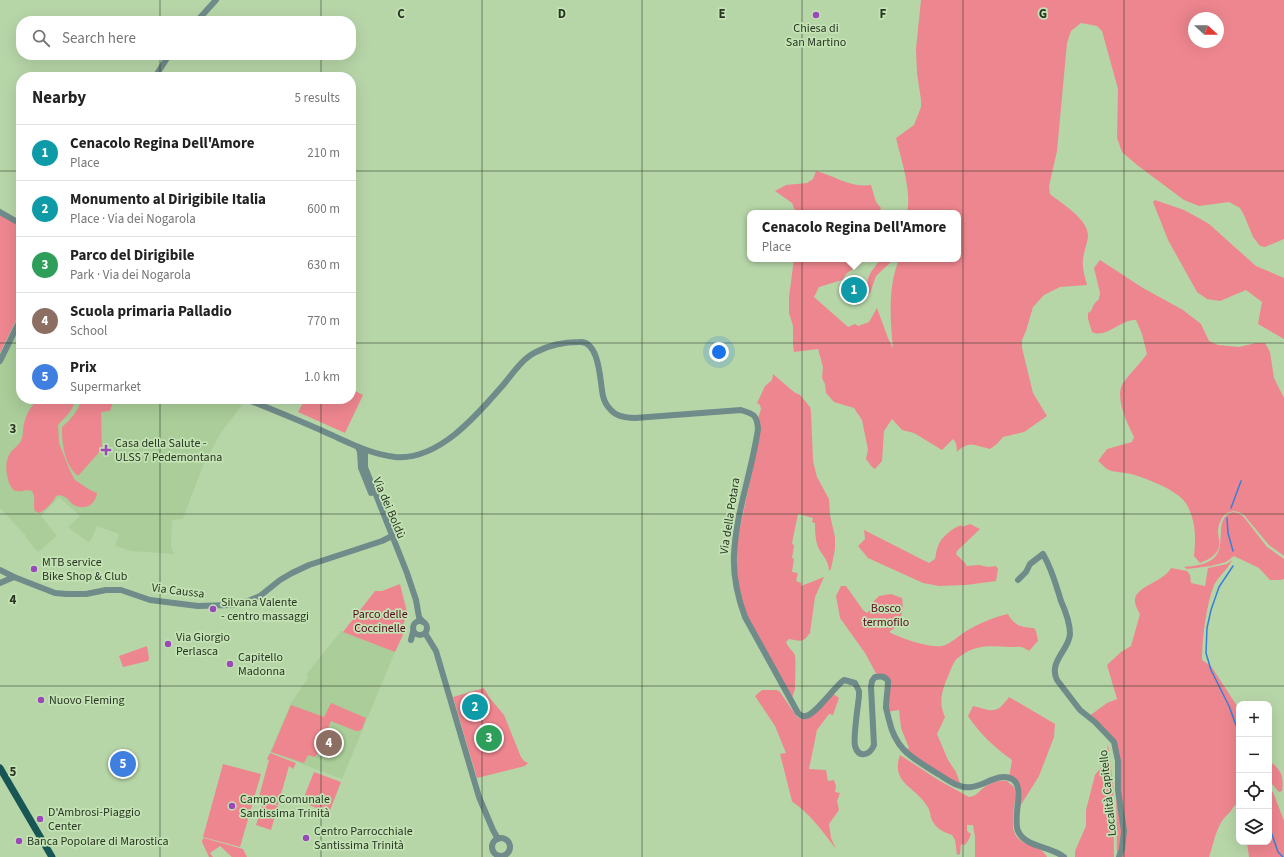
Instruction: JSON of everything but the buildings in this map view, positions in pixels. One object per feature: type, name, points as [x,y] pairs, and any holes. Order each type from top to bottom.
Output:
[{"type":"main road","points":[[0,768],[52,857]]},
{"type":"street","points":[[202,16],[216,0]]},
{"type":"street","points":[[158,72],[166,60]]},
{"type":"street","points":[[0,212],[16,221]]},
{"type":"street","points":[[0,361],[16,328]]},
{"type":"street","name":"Via della Potara","points":[[258,404],[340,438],[364,452],[401,457],[428,451],[442,445],[471,420],[521,364],[535,352],[559,344],[582,342],[593,349],[598,364],[604,398],[611,410],[625,418],[741,410],[752,413],[755,415],[758,422],[758,429],[736,534],[734,556],[735,574],[741,606],[745,617],[798,713],[802,716],[812,713],[832,690],[844,680],[855,683],[860,696],[854,745],[859,753],[868,754],[874,745],[872,681],[875,677],[885,677],[888,681],[886,710],[892,732],[900,747],[908,755],[951,782],[961,786],[970,788],[988,781],[1006,777],[1012,779],[1016,783],[1018,790],[1019,797],[1016,819],[1017,829],[1021,836],[1032,844],[1057,852],[1064,857]]},
{"type":"street","name":"Via dei Boldù","points":[[364,452],[365,467],[390,537],[404,567],[416,600],[419,617],[427,628],[418,632]]},
{"type":"street","name":"Via Caussa","points":[[0,570],[55,593],[86,594],[106,590],[121,590],[150,600],[198,606],[232,605],[260,596],[292,572],[390,537]]},
{"type":"street","name":"Località Capitello","points":[[1018,580],[1026,572],[1030,564],[1043,554],[1054,577],[1064,606],[1070,633],[1067,644],[1055,668],[1054,675],[1080,710],[1112,739],[1116,749],[1118,761],[1118,790],[1124,831],[1120,857]]},
{"type":"street","points":[[0,583],[14,577]]},
{"type":"street","points":[[418,608],[418,632]]},
{"type":"street","points":[[418,632],[417,621],[424,622]]},
{"type":"street","points":[[418,632],[430,638],[436,651],[479,797],[492,830],[498,839]]},
{"type":"street","points":[[503,838],[507,840],[510,844],[510,851],[503,856],[493,855],[493,845],[498,839],[503,838]]},
{"type":"shaded area","name":"Casa della Salute - ULSS 7 Pedemontana","points":[[16,332],[16,404],[242,405],[220,434],[203,466],[183,518],[172,520],[171,547],[174,554],[131,551],[115,546],[119,534],[97,526],[90,542],[88,542],[68,527],[80,516],[59,497],[41,516],[57,536],[38,552],[25,537],[26,536],[0,508],[0,364]]},
{"type":"shaded area","points":[[341,631],[395,652],[342,779],[270,752],[291,703],[308,678],[306,675]]},
{"type":"green space","points":[[921,0],[1284,0],[1284,239],[1265,247],[1260,246],[1253,237],[1240,208],[1229,202],[1199,206],[1184,200],[1122,152],[1117,138],[1118,89],[1102,31],[1097,26],[1081,23],[1071,31],[1067,43],[1057,151],[1049,186],[1050,194],[1079,217],[1087,229],[1088,237],[1083,258],[1083,265],[1087,285],[1060,287],[1044,295],[1033,307],[1022,340],[1022,348],[1033,393],[1047,416],[1024,432],[1003,437],[990,449],[977,445],[969,445],[961,448],[957,452],[956,443],[953,439],[942,450],[914,433],[902,430],[892,419],[884,431],[882,461],[875,469],[866,459],[868,450],[862,420],[854,408],[834,402],[826,393],[825,384],[822,378],[823,367],[818,349],[794,352],[793,326],[789,313],[789,297],[794,262],[860,262],[859,265],[847,273],[842,280],[819,287],[814,297],[848,327],[855,324],[858,326],[869,322],[877,308],[893,348],[891,326],[891,292],[895,270],[898,262],[961,262],[961,210],[907,210],[907,186],[896,138],[914,125],[921,107],[917,73],[916,49]]},
{"type":"green space","points":[[816,171],[856,185],[871,185],[876,202],[881,208],[880,210],[795,210],[792,203],[775,191],[786,185],[807,183],[813,179]]},
{"type":"green space","points":[[1155,200],[1184,210],[1209,224],[1256,266],[1284,278],[1284,339],[1258,324],[1262,302],[1246,290],[1220,301],[1207,299],[1197,292],[1168,240],[1153,202]]},
{"type":"green space","points":[[0,214],[16,224],[16,320],[0,353]]},
{"type":"green space","points":[[1100,260],[1143,288],[1183,310],[1201,324],[1209,341],[1218,345],[1239,347],[1256,343],[1265,343],[1270,352],[1274,378],[1284,398],[1284,556],[1269,545],[1244,515],[1234,511],[1226,514],[1221,521],[1218,531],[1218,550],[1208,559],[1200,563],[1194,556],[1194,524],[1190,511],[1183,500],[1162,486],[1131,474],[1110,470],[1098,461],[1107,449],[1132,442],[1134,437],[1123,411],[1120,396],[1121,389],[1123,383],[1147,354],[1142,334],[1136,320],[1125,322],[1103,333],[1092,332],[1088,319],[1088,313],[1099,299],[1100,293],[1094,268]]},
{"type":"green space","points":[[879,262],[891,262],[876,276],[868,295],[868,279]]},
{"type":"green space","points":[[773,374],[794,392],[800,395],[810,407],[813,461],[817,477],[829,499],[830,515],[835,537],[835,549],[831,569],[829,571],[827,561],[817,544],[815,523],[812,522],[813,518],[798,514],[792,543],[794,546],[792,558],[794,559],[792,572],[798,573],[796,581],[801,583],[801,586],[824,577],[815,597],[810,633],[805,639],[800,641],[789,639],[786,642],[795,658],[795,689],[792,698],[754,635],[736,586],[737,542],[752,472],[758,418],[761,409],[760,405],[757,403],[765,386],[772,380]]},
{"type":"green space","points":[[356,392],[363,395],[345,433],[298,412],[302,404],[356,404]]},
{"type":"green space","points":[[74,404],[71,410],[58,425],[59,443],[75,480],[97,493],[95,500],[86,507],[78,507],[65,497],[58,495],[49,506],[39,513],[35,511],[32,491],[16,491],[9,484],[6,471],[7,459],[11,452],[19,444],[23,436],[26,416],[33,405]]},
{"type":"green space","points":[[79,404],[112,404],[110,411],[101,412],[102,449],[78,476],[73,471],[67,460],[63,447],[62,427],[74,414]]},
{"type":"green space","points":[[1233,512],[1243,516],[1267,547],[1284,559],[1284,579],[1270,580],[1259,568],[1234,556],[1226,562],[1211,566],[1187,569],[1184,567],[1204,564],[1214,558],[1218,553],[1220,546],[1221,526],[1223,520],[1227,515]]},
{"type":"green space","points":[[970,524],[980,529],[957,551],[956,554],[966,564],[966,566],[996,566],[998,569],[996,581],[966,585],[939,586],[923,583],[868,558],[858,546],[865,539],[864,530],[929,563],[935,559],[936,551],[944,536],[958,526],[961,525],[962,527]]},
{"type":"green space","points":[[1232,560],[1214,585],[1211,593],[1205,622],[1202,660],[1211,666],[1236,704],[1236,805],[1220,825],[1209,857],[1117,857],[1116,783],[1118,774],[1111,740],[1088,717],[1107,703],[1117,699],[1107,665],[1121,652],[1131,646],[1140,614],[1135,599],[1136,595],[1142,589],[1165,575],[1171,568],[1187,571],[1190,575],[1191,583],[1205,586],[1208,568],[1227,564]]},
{"type":"green space","name":"Parco delle Coccinelle","points":[[400,584],[407,612],[403,626],[403,635],[395,652],[343,632],[375,591],[382,591]]},
{"type":"green space","name":"Bosco termofilo","points":[[841,586],[846,586],[863,610],[867,613],[872,608],[872,603],[879,596],[891,594],[902,598],[903,608],[900,624],[889,632],[907,640],[930,646],[945,645],[977,625],[993,618],[1008,614],[1016,623],[1022,626],[1034,628],[1036,631],[1038,641],[1029,651],[1020,647],[979,647],[967,651],[955,660],[952,666],[942,695],[941,703],[945,717],[937,734],[948,760],[956,772],[961,786],[904,750],[909,748],[901,728],[899,710],[887,712],[888,680],[877,675],[865,653],[840,618],[836,596]]},
{"type":"green space","points":[[147,646],[148,661],[123,667],[119,656]]},
{"type":"green space","points":[[484,688],[489,697],[504,715],[521,757],[528,763],[525,766],[477,778],[453,697]]},
{"type":"green space","points":[[762,690],[777,690],[780,692],[797,717],[801,719],[807,719],[832,693],[839,698],[833,715],[829,714],[817,730],[809,769],[826,770],[828,781],[834,780],[836,786],[835,792],[840,793],[837,801],[839,810],[829,824],[831,838],[836,849],[810,817],[791,801],[780,754],[786,753],[775,726],[755,696]]},
{"type":"green space","points":[[1009,697],[1055,724],[1054,737],[1039,776],[1019,808],[1016,783],[1009,778],[1012,760],[988,740],[968,716],[973,706],[994,710],[1001,707]]},
{"type":"green space","points":[[331,703],[366,718],[362,729],[356,731],[331,721],[316,756],[314,757],[308,755],[304,763],[271,752],[291,705],[324,717]]},
{"type":"green space","points":[[1108,744],[1113,784],[1114,857],[1075,857],[1075,851],[1086,826],[1086,810],[1095,775],[1106,761]]},
{"type":"green space","points":[[270,753],[296,763],[293,769],[289,766],[278,805],[258,800],[269,760],[267,759]]},
{"type":"green space","points":[[900,755],[940,781],[969,797],[975,795],[986,786],[993,783],[1007,781],[1014,787],[1015,791],[1013,820],[1014,831],[1020,840],[1040,849],[1047,857],[975,857],[975,837],[973,825],[967,825],[967,831],[971,834],[965,845],[961,844],[960,854],[957,855],[955,840],[952,835],[937,827],[931,818],[927,806],[901,778],[898,772]]},
{"type":"green space","name":"Campo Comunale Santissima Trinità","points":[[223,764],[261,774],[240,847],[203,837]]},
{"type":"green space","points":[[1272,764],[1279,770],[1282,777],[1282,791],[1279,792],[1272,784]]},
{"type":"green space","points":[[314,772],[341,782],[329,813],[302,802]]},
{"type":"green space","points":[[1272,791],[1284,821],[1284,857],[1249,857],[1247,845],[1272,845]]},
{"type":"green space","points":[[263,802],[278,806],[271,830],[256,825]]},
{"type":"green space","points":[[204,838],[243,849],[247,857],[232,857],[220,846],[210,853],[213,857],[209,857],[202,842]]},
{"type":"waterway","points":[[1231,508],[1241,481]]},
{"type":"waterway","points":[[1227,518],[1228,533],[1233,551]]},
{"type":"waterway","points":[[1233,566],[1219,587],[1211,610],[1207,628],[1206,653],[1211,670],[1229,706],[1236,725]]},
{"type":"waterway","points":[[1272,835],[1278,852],[1283,857]]},
{"type":"place","name":"Chiesa di San Martino","points":[[816,15]]},
{"type":"place","name":"Cenacolo Regina Dell'Amore","points":[[854,290]]},
{"type":"place","name":"Casa della Salute - ULSS 7 Pedemontana","points":[[106,450]]},
{"type":"place","name":"MTB service Bike Shop & Club","points":[[34,569]]},
{"type":"place","name":"Silvana Valente - centro massaggi","points":[[213,609]]},
{"type":"place","name":"Via Giorgio Perlasca","points":[[168,644]]},
{"type":"place","name":"Capitello Madonna","points":[[230,664]]},
{"type":"place","name":"Nuovo Fleming","points":[[41,700]]},
{"type":"place","name":"Monumento al Dirigibile Italia","points":[[475,707]]},
{"type":"place","name":"Parco del Dirigibile","points":[[489,738]]},
{"type":"place","name":"Scuola primaria Palladio","points":[[329,743]]},
{"type":"place","name":"Prix","points":[[123,764]]},
{"type":"place","name":"Campo Comunale Santissima Trinità","points":[[232,806]]},
{"type":"place","name":"D'Ambrosi-Piaggio Center","points":[[40,819]]},
{"type":"place","name":"Centro Parrocchiale Santissima Trinità","points":[[306,838]]},
{"type":"place","name":"Banca Popolare di Marostica","points":[[19,841]]}]
